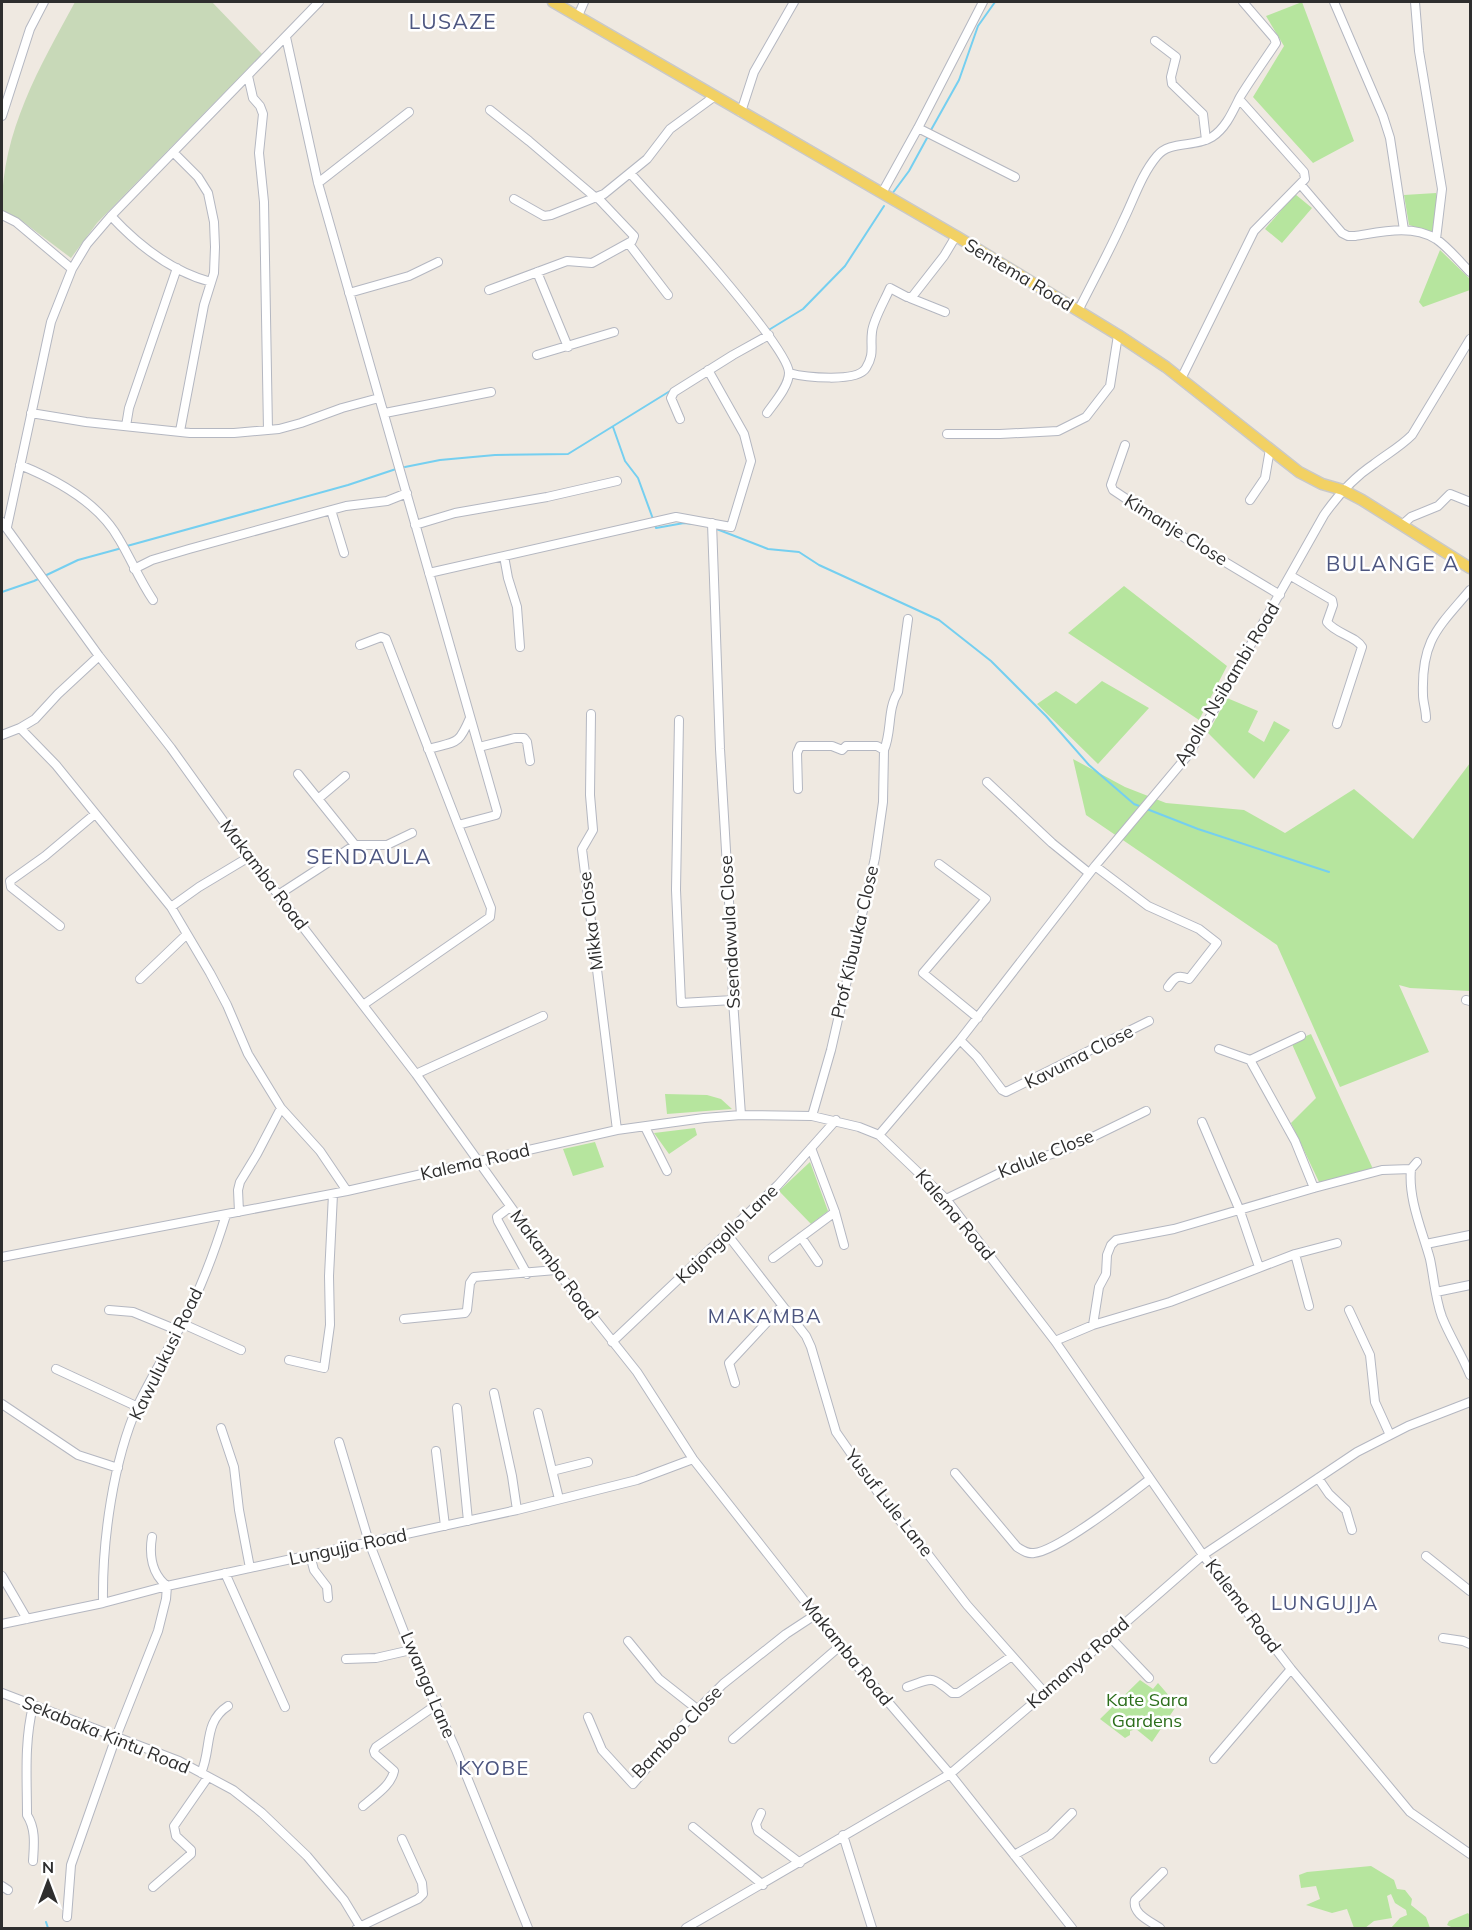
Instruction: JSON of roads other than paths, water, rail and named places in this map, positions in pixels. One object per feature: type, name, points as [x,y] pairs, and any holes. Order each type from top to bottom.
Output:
[{"type":"main road","name":"Sentema Road","points":[[553,2],[956,236],[1118,335],[1181,379],[1299,472],[1311,479],[1343,490],[1470,568]]},
{"type":"street","points":[[2,116],[30,29],[44,2]]},
{"type":"street","points":[[4,524],[20,465],[51,322],[72,269],[87,244],[111,216],[319,2]]},
{"type":"street","points":[[578,16],[584,2]]},
{"type":"street","points":[[741,112],[754,72],[794,2]]},
{"type":"street","points":[[882,193],[983,2]]},
{"type":"street","points":[[1078,311],[1124,221],[1145,173],[1157,156],[1172,147],[1206,140],[1217,133],[1235,110],[1239,99],[1276,41],[1243,2]]},
{"type":"street","points":[[1334,2],[1390,138],[1404,230]]},
{"type":"street","points":[[1415,2],[1419,51],[1442,189],[1436,239]]},
{"type":"street","points":[[286,37],[318,183],[497,813],[458,825]]},
{"type":"street","points":[[1155,41],[1176,57],[1171,77],[1172,84],[1200,110],[1205,122],[1206,140]]},
{"type":"street","points":[[248,76],[252,98],[260,106],[263,114],[259,153],[264,202],[268,430]]},
{"type":"street","points":[[514,199],[544,216],[596,197],[647,159],[670,129],[715,96]]},
{"type":"street","points":[[1181,379],[1251,237],[1305,179],[1304,172],[1239,99]]},
{"type":"street","points":[[489,290],[567,261],[592,263],[634,240],[634,236],[596,197],[490,110]]},
{"type":"street","points":[[318,183],[409,112]]},
{"type":"street","points":[[918,128],[1015,177]]},
{"type":"street","points":[[174,152],[204,185],[212,206],[215,259],[180,431]]},
{"type":"street","points":[[630,173],[672,218],[769,335],[789,373],[828,377],[854,376],[864,371],[871,356],[872,332],[890,288],[945,312]]},
{"type":"street","points":[[1301,185],[1342,233],[1348,236],[1404,230],[1436,239],[1470,273]]},
{"type":"street","points":[[2,215],[16,222],[72,269]]},
{"type":"street","points":[[111,216],[132,239],[192,277],[211,282]]},
{"type":"street","points":[[910,298],[937,265],[956,236]]},
{"type":"street","points":[[629,244],[668,295]]},
{"type":"street","points":[[349,293],[409,276],[438,262]]},
{"type":"street","points":[[126,426],[129,408],[177,268]]},
{"type":"street","points":[[537,272],[568,346]]},
{"type":"street","points":[[537,355],[614,332]]},
{"type":"street","points":[[680,419],[671,398],[674,392],[769,335]]},
{"type":"street","points":[[947,434],[1058,431],[1086,417],[1110,386],[1118,335]]},
{"type":"street","name":"Apollo Nsibambi Road","points":[[879,1135],[960,1041],[1092,869],[1189,754],[1324,515],[1343,490],[1374,464],[1401,447],[1412,435],[1470,339]]},
{"type":"street","points":[[429,573],[676,517],[712,528],[731,527],[751,461],[744,434],[708,370]]},
{"type":"street","points":[[767,413],[784,386],[789,373]]},
{"type":"street","points":[[385,413],[491,392]]},
{"type":"street","points":[[31,413],[126,426],[234,433],[268,430],[301,423],[379,398]]},
{"type":"street","name":"Kimanje Close","points":[[1125,445],[1111,485],[1113,490],[1185,538],[1280,595]]},
{"type":"street","points":[[1250,500],[1265,478],[1270,449]]},
{"type":"street","points":[[20,465],[58,482],[107,523],[119,538],[153,600]]},
{"type":"street","points":[[415,525],[455,513],[547,497],[617,481]]},
{"type":"street","points":[[134,569],[152,560],[189,549],[346,506],[387,501],[407,493]]},
{"type":"street","points":[[1402,525],[1411,517],[1438,506],[1450,494],[1470,502]]},
{"type":"street","points":[[331,510],[344,553]]},
{"type":"street","name":"Makamba Road","points":[[4,524],[249,857],[416,1074],[556,1270],[637,1372],[693,1459],[815,1615],[950,1774],[1072,1929]]},
{"type":"street","name":"Ssendawula Close","points":[[712,528],[720,749],[741,1115]]},
{"type":"street","points":[[504,556],[517,607],[520,647]]},
{"type":"street","points":[[1291,576],[1332,600],[1333,606],[1327,622],[1329,626],[1347,638],[1358,642],[1362,647],[1337,724]]},
{"type":"street","points":[[1426,718],[1423,674],[1430,644],[1435,631],[1470,590]]},
{"type":"street","name":"Prof Kibuuka Close","points":[[812,1116],[831,1050],[874,858],[883,802],[884,750],[893,703],[898,692],[908,619]]},
{"type":"street","points":[[360,645],[384,637],[490,908],[490,917],[363,1005]]},
{"type":"street","points":[[2,735],[21,728],[35,719],[99,656]]},
{"type":"street","name":"Mikka Close","points":[[591,714],[590,795],[593,830],[582,849],[617,1131]]},
{"type":"street","points":[[428,749],[455,742],[462,737],[470,718]]},
{"type":"street","points":[[679,720],[675,891],[681,1003],[733,1000]]},
{"type":"street","points":[[21,728],[56,765],[171,908],[227,1005],[248,1054],[281,1108],[320,1151],[347,1191]]},
{"type":"street","points":[[479,747],[524,738],[530,761]]},
{"type":"street","points":[[798,789],[797,753],[800,747],[832,746],[842,750],[846,746],[877,746],[884,750]]},
{"type":"street","points":[[298,774],[355,845]]},
{"type":"street","points":[[318,799],[345,776]]},
{"type":"street","points":[[987,782],[1052,843],[1148,906],[1200,929],[1217,943],[1189,979],[1181,976],[1174,977],[1168,987]]},
{"type":"street","points":[[60,926],[11,887],[10,881],[45,856],[95,814]]},
{"type":"street","points":[[278,895],[355,845],[387,845],[412,833]]},
{"type":"street","points":[[171,908],[199,887],[249,857]]},
{"type":"street","points":[[939,864],[986,899],[923,973],[978,1018]]},
{"type":"street","points":[[140,979],[186,934]]},
{"type":"street","points":[[416,1074],[543,1016]]},
{"type":"street","name":"Kavuma Close","points":[[960,1041],[1006,1092],[1149,1021]]},
{"type":"street","points":[[1250,1060],[1301,1036]]},
{"type":"street","points":[[1219,1049],[1250,1060],[1295,1141],[1314,1188]]},
{"type":"street","points":[[239,1212],[240,1182],[281,1108]]},
{"type":"street","name":"Kalule Close","points":[[946,1199],[1012,1167],[1070,1148],[1146,1111]]},
{"type":"street","name":"Kalema Road","points":[[2,1257],[333,1194],[645,1126],[741,1115],[812,1116],[836,1120],[879,1135],[946,1199],[1055,1341],[1203,1555],[1291,1669],[1410,1812],[1470,1854]]},
{"type":"street","name":"Kajongollo Lane","points":[[612,1342],[778,1185],[836,1120]]},
{"type":"street","points":[[1202,1122],[1240,1211],[1259,1267]]},
{"type":"street","points":[[645,1126],[668,1171]]},
{"type":"street","points":[[811,1148],[835,1212],[844,1245]]},
{"type":"street","points":[[1417,1162],[1411,1169],[1412,1196],[1426,1244],[1444,1323],[1462,1354],[1470,1375]]},
{"type":"street","points":[[1093,1325],[1099,1287],[1106,1275],[1107,1255],[1116,1240],[1173,1229],[1382,1170],[1411,1169]]},
{"type":"street","points":[[289,1360],[324,1368],[330,1326],[328,1294],[333,1194]]},
{"type":"street","points":[[510,1207],[497,1216],[498,1221],[527,1274]]},
{"type":"street","points":[[773,1258],[835,1212]]},
{"type":"street","name":"Kawulukusi Road","points":[[103,1603],[107,1531],[118,1468],[138,1407],[193,1301],[226,1215]]},
{"type":"street","name":"Yusuf Lule Lane","points":[[727,1234],[806,1336],[836,1432],[842,1443],[886,1504],[927,1552],[967,1605],[1046,1693]]},
{"type":"street","points":[[1426,1244],[1470,1235]]},
{"type":"street","points":[[801,1237],[818,1262]]},
{"type":"street","points":[[1055,1341],[1093,1325],[1170,1302],[1295,1254],[1337,1244]]},
{"type":"street","points":[[1295,1254],[1309,1306]]},
{"type":"street","points":[[404,1319],[463,1313],[467,1310],[471,1279],[556,1270]]},
{"type":"street","points":[[1436,1292],[1470,1285]]},
{"type":"street","points":[[735,1383],[729,1363],[783,1306]]},
{"type":"street","points":[[109,1310],[133,1312],[179,1326],[241,1350]]},
{"type":"street","points":[[1349,1310],[1370,1354],[1377,1409],[1390,1436]]},
{"type":"street","points":[[56,1369],[138,1407]]},
{"type":"street","points":[[494,1393],[517,1510]]},
{"type":"street","name":"Kamanya Road","points":[[686,1929],[950,1774],[1203,1555],[1357,1452],[1408,1426],[1470,1402]]},
{"type":"street","points":[[2,1404],[78,1455],[118,1468]]},
{"type":"street","points":[[457,1408],[468,1521]]},
{"type":"street","points":[[538,1413],[558,1498]]},
{"type":"street","points":[[221,1428],[234,1467],[250,1568]]},
{"type":"street","name":"Lwanga Lane","points":[[339,1442],[369,1542],[411,1650],[436,1704],[528,1929]]},
{"type":"street","points":[[436,1451],[445,1526]]},
{"type":"street","name":"Lungujja Road","points":[[2,1624],[517,1510],[637,1480],[693,1459]]},
{"type":"street","points":[[552,1471],[588,1462]]},
{"type":"street","points":[[955,1473],[1017,1547],[1030,1553],[1037,1553],[1066,1540],[1150,1479]]},
{"type":"street","points":[[1318,1478],[1329,1494],[1346,1510],[1352,1530]]},
{"type":"street","points":[[67,1917],[70,1865],[116,1737],[158,1631],[166,1599],[167,1586],[158,1579],[150,1550],[152,1537]]},
{"type":"street","points":[[310,1555],[314,1570],[327,1587],[327,1598]]},
{"type":"street","points":[[1426,1556],[1470,1591]]},
{"type":"street","points":[[225,1573],[285,1707]]},
{"type":"street","points":[[2,1576],[27,1619]]},
{"type":"street","name":"Bamboo Close","points":[[588,1717],[602,1750],[633,1784],[698,1709],[723,1684],[786,1634],[815,1615]]},
{"type":"street","points":[[1109,1636],[1149,1678]]},
{"type":"street","points":[[1443,1638],[1470,1644]]},
{"type":"street","points":[[628,1641],[659,1679],[698,1709]]},
{"type":"street","points":[[733,1739],[840,1646]]},
{"type":"street","points":[[346,1659],[376,1658],[411,1650]]},
{"type":"street","points":[[907,1687],[931,1679],[938,1681],[952,1693],[958,1693],[1012,1656]]},
{"type":"street","points":[[1214,1759],[1291,1669]]},
{"type":"street","name":"Sekabaka Kintu Road","points":[[2,1693],[178,1761],[232,1790],[262,1813],[307,1856],[344,1899],[359,1928]]},
{"type":"street","points":[[363,1806],[389,1783],[394,1775],[394,1771],[375,1754],[376,1747],[436,1704]]},
{"type":"street","points":[[33,1706],[27,1730],[26,1752],[27,1815],[31,1821],[34,1836],[33,1861]]},
{"type":"street","points":[[153,1887],[191,1854],[176,1836],[174,1826],[204,1775],[211,1725],[220,1711],[228,1706]]},
{"type":"street","points":[[761,1813],[756,1824],[758,1831],[800,1863]]},
{"type":"street","points":[[1014,1855],[1050,1834],[1072,1813]]},
{"type":"street","points":[[693,1827],[763,1885]]},
{"type":"street","points":[[843,1835],[872,1929]]},
{"type":"street","points":[[359,1928],[418,1899],[423,1894],[422,1883],[402,1839]]},
{"type":"street","points":[[1160,1929],[1137,1912],[1134,1906],[1135,1900],[1163,1872]]},
{"type":"waterway","points":[[931,130],[959,80],[978,26],[995,2]]},
{"type":"waterway","points":[[892,194],[909,171],[927,138]]},
{"type":"waterway","points":[[767,331],[803,309],[845,266],[884,206]]},
{"type":"waterway","points":[[405,467],[440,460],[495,455],[568,454],[670,391]]},
{"type":"waterway","points":[[613,427],[625,461],[638,478],[653,519]]},
{"type":"waterway","points":[[127,546],[348,485],[396,469]]},
{"type":"waterway","points":[[655,524],[656,528],[684,523],[694,524]]},
{"type":"waterway","points":[[714,528],[768,549],[799,552],[819,565],[939,620],[991,661],[1046,716],[1089,765],[1134,804],[1198,829],[1329,872]]},
{"type":"waterway","points":[[2,592],[34,581],[78,560],[122,548]]},
{"type":"waterway","points":[[46,1922],[48,1928]]},
{"type":"district","name":"LUSAZE","points":[[453,22]]},
{"type":"district","name":"BULANGE A","points":[[1393,564]]},
{"type":"district","name":"SENDAULA","points":[[369,857]]},
{"type":"district","name":"MAKAMBA","points":[[765,1316]]},
{"type":"district","name":"LUNGUJJA","points":[[1325,1603]]},
{"type":"district","name":"KYOBE","points":[[494,1768]]},
{"type":"park label","name":"Kate Sara Gardens","points":[[1147,1710]]}]
